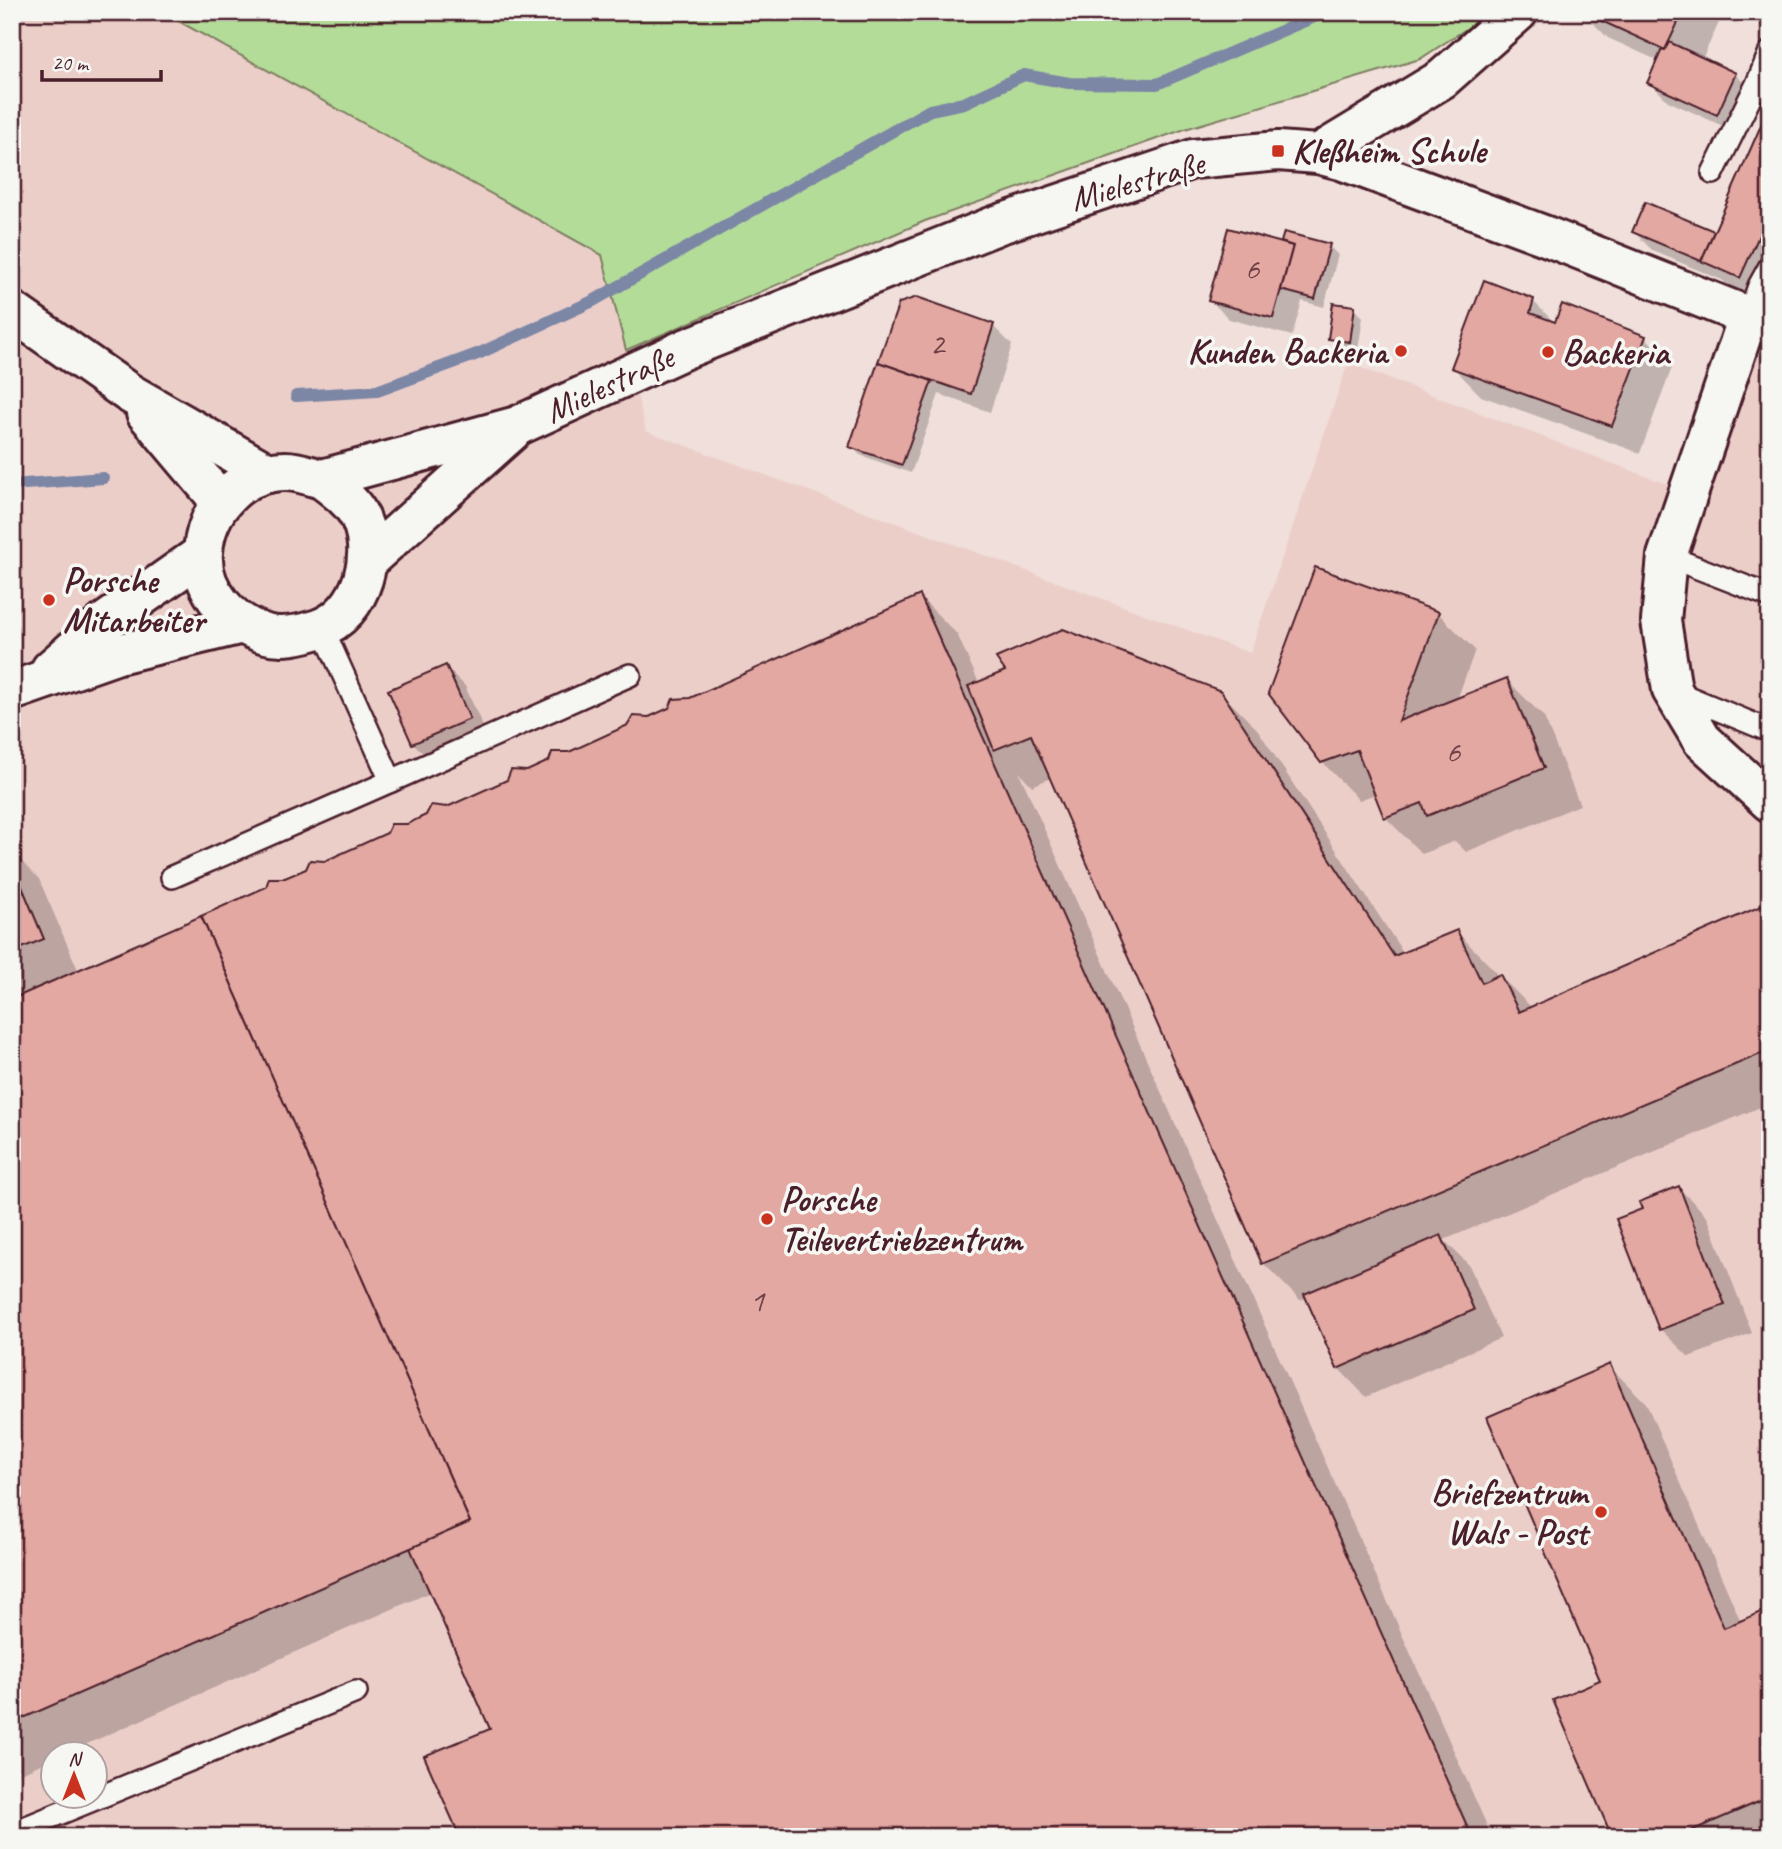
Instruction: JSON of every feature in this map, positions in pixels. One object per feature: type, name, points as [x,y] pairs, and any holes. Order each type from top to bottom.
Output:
[{"type":"street","points":[[1318,154],[1442,79],[1518,12]]},
{"type":"street","name":"Mielestraße","points":[[322,480],[517,426],[685,349],[997,225],[1193,159],[1278,151],[1318,154],[1341,160],[1546,236],[1759,321]]},
{"type":"street","points":[[12,311],[129,393],[268,473]]},
{"type":"street","points":[[1759,321],[1667,556],[1661,621],[1672,690],[1702,740],[1770,802]]},
{"type":"street","points":[[129,393],[221,502]]},
{"type":"street","name":"Mielestraße","points":[[368,560],[517,426]]},
{"type":"street","name":"Mielestraße","points":[[286,471],[322,480],[342,494],[357,513],[366,536],[368,560],[360,587],[345,611],[323,627],[296,635],[268,635],[242,624],[221,606],[207,581],[202,554],[207,527],[221,502],[242,484],[268,473],[286,471]]},
{"type":"street","points":[[24,686],[104,623],[202,554]]},
{"type":"street","points":[[24,686],[118,654],[242,624]]},
{"type":"lane","points":[[1713,173],[1770,52]]},
{"type":"lane","points":[[1759,321],[1759,286],[1770,266]]},
{"type":"lane","points":[[1667,556],[1770,596]]},
{"type":"lane","points":[[323,627],[391,781]]},
{"type":"lane","points":[[172,877],[630,675]]},
{"type":"lane","points":[[1672,690],[1770,730]]},
{"type":"lane","points":[[12,1833],[356,1692]]},
{"type":"shaded area","points":[[12,12],[162,12],[602,255],[646,431],[1250,653],[1348,363],[1664,483],[1704,491],[1755,355],[1770,361],[1770,1837],[12,1837]]},
{"type":"green space","points":[[162,12],[1485,12],[1472,25],[1420,59],[1185,129],[925,221],[626,350],[602,255]]},
{"type":"building","points":[[1582,12],[1683,12],[1665,50]]},
{"type":"building","points":[[1669,42],[1736,73],[1717,115],[1647,83],[1662,49],[1665,50]]},
{"type":"building","points":[[1770,105],[1770,211],[1740,278],[1701,261]]},
{"type":"building","points":[[1645,202],[1714,231],[1701,261],[1632,232]]},
{"type":"building","points":[[1228,228],[1293,246],[1273,318],[1208,301]]},
{"type":"building","points":[[1284,232],[1330,244],[1315,299],[1281,290],[1293,246],[1281,242]]},
{"type":"building","name":"Backeria","points":[[1484,280],[1534,299],[1530,313],[1555,322],[1562,304],[1646,336],[1612,426],[1451,368]]},
{"type":"building","points":[[917,297],[994,324],[971,394],[878,362],[899,303]]},
{"type":"building","points":[[1333,303],[1355,306],[1350,342],[1328,339]]},
{"type":"building","points":[[878,362],[932,381],[902,465],[849,447]]},
{"type":"building","points":[[1315,567],[1439,612],[1399,721],[1507,678],[1544,768],[1427,816],[1422,803],[1384,818],[1357,750],[1321,763],[1268,693]]},
{"type":"building","name":"Porsche Teilevertriebzentrum","points":[[920,595],[1472,1837],[460,1837],[424,1756],[490,1729],[410,1548],[470,1522],[201,916],[266,887],[269,878],[285,878],[306,869],[310,860],[325,861],[387,833],[391,824],[407,824],[426,815],[431,805],[447,807],[507,780],[511,770],[527,771],[549,761],[552,752],[569,752],[628,725],[633,716],[649,717],[669,708],[673,699],[690,698]]},
{"type":"building","points":[[1063,629],[1221,691],[1394,956],[1457,930],[1482,983],[1500,974],[1519,1012],[1770,902],[1770,1050],[1262,1264],[1031,735],[994,750],[968,686],[1005,671],[996,658]]},
{"type":"building","points":[[446,665],[470,719],[412,744],[388,690]]},
{"type":"building","points":[[12,863],[44,939],[12,952]]},
{"type":"building","points":[[201,916],[470,1522],[12,1723],[12,999]]},
{"type":"building","points":[[1679,1186],[1725,1305],[1659,1330],[1616,1219],[1642,1209],[1639,1202]]},
{"type":"building","points":[[1441,1235],[1474,1310],[1337,1369],[1304,1294]]},
{"type":"building","name":"Briefzentrum Wals - Post","points":[[1610,1364],[1724,1628],[1770,1608],[1770,1797],[1677,1837],[1612,1837],[1553,1700],[1600,1680],[1487,1417]]},
{"type":"waterway","points":[[296,396],[377,391],[480,353],[593,301],[930,110],[964,103],[1024,75],[1069,83],[1157,84],[1326,12]]},
{"type":"waterway","points":[[12,485],[103,478]]},
{"type":"place","name":"Kleßheim Schule","points":[[1278,151]]},
{"type":"place","name":"Kunden Backeria","points":[[1401,351]]},
{"type":"place","name":"Backeria","points":[[1548,352]]},
{"type":"place","name":"Porsche Mitarbeiter","points":[[49,600]]},
{"type":"place","name":"Porsche Teilevertriebzentrum","points":[[767,1219]]},
{"type":"place","name":"Briefzentrum Wals - Post","points":[[1601,1512]]}]
